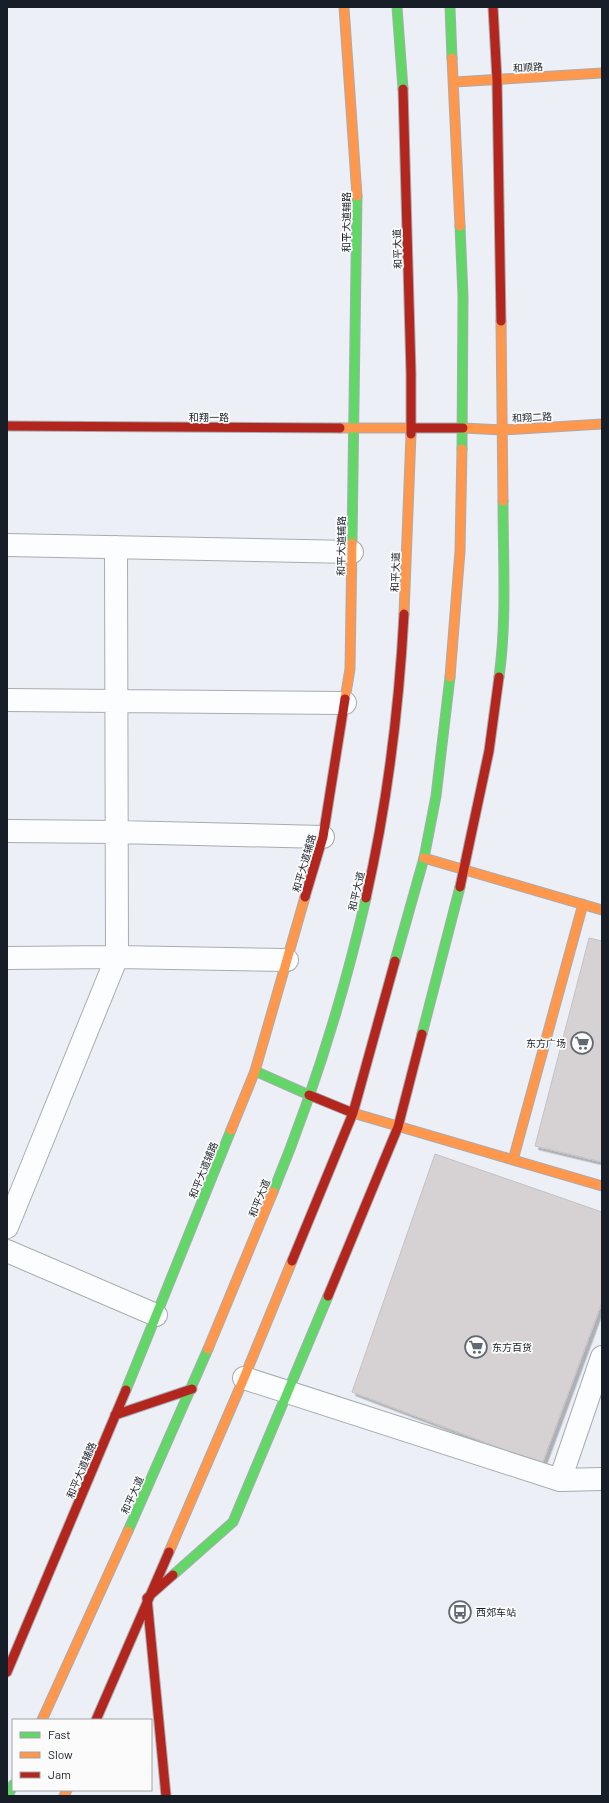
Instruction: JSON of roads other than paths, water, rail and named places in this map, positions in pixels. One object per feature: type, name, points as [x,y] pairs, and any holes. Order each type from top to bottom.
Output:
[{"type":"main road","name":"和平大道辅路","points":[[7,1672],[115,1415],[255,1071],[324,837],[350,669],[358,206],[344,7]]},
{"type":"main road","name":"和平大道","points":[[42,1719],[192,1389],[279,1178],[309,1095],[350,966],[378,845],[395,720],[404,616],[411,428],[411,373],[403,89],[397,7]]},
{"type":"main road","points":[[96,1719],[147,1598],[244,1378],[353,1113],[424,858],[436,796],[449,696],[460,551],[463,428],[463,296],[455,82],[450,7]]},
{"type":"main road","points":[[147,1598],[233,1522],[398,1126],[464,870],[489,752],[501,662],[503,586],[503,430],[497,80],[493,7]]},
{"type":"main road","name":"和顺路","points":[[455,82],[602,73]]},
{"type":"main road","name":"和翔二路","points":[[411,428],[503,430],[602,424]]},
{"type":"main road","name":"和翔一路","points":[[7,426],[354,429],[411,428]]},
{"type":"main road","points":[[424,858],[602,910]]},
{"type":"main road","points":[[513,1160],[583,904]]},
{"type":"main road","points":[[255,1071],[353,1113],[602,1186]]},
{"type":"main road","points":[[115,1415],[192,1389]]},
{"type":"main road","points":[[147,1598],[166,1796]]},
{"type":"street","points":[[7,545],[352,552]]},
{"type":"street","points":[[7,1227],[118,957],[116,547]]},
{"type":"street","points":[[7,700],[345,703]]},
{"type":"street","points":[[7,831],[324,837]]},
{"type":"street","points":[[9,963],[118,957],[287,960]]},
{"type":"street","points":[[7,1251],[156,1315]]},
{"type":"street","points":[[560,1480],[602,1357]]},
{"type":"street","points":[[244,1378],[560,1480],[602,1479]]},
{"type":"place","name":"东方广场","points":[[582,1043]]},
{"type":"place","name":"东方百货","points":[[476,1347]]},
{"type":"place","name":"西郊车站","points":[[460,1612]]}]
